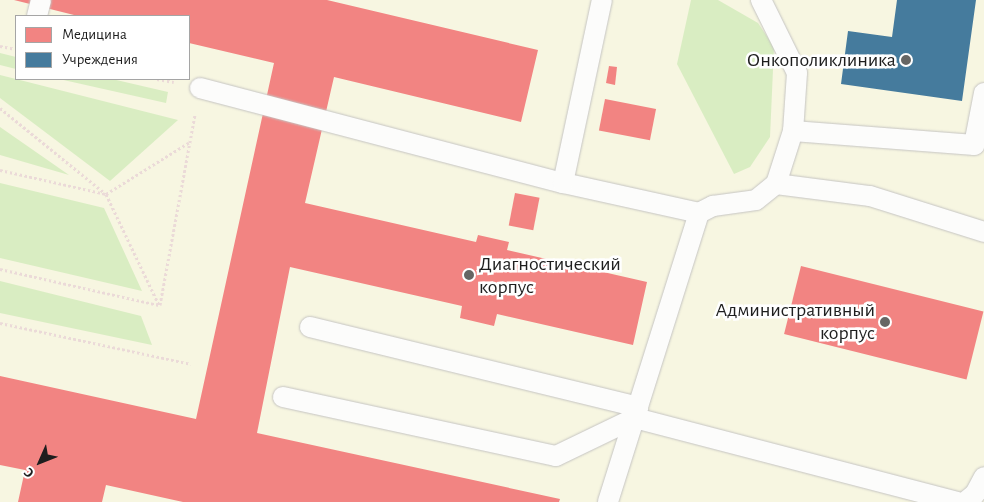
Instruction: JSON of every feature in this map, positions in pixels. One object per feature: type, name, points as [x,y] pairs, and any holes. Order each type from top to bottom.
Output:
[{"type":"lane","points":[[37,15],[41,0]]},
{"type":"lane","points":[[563,183],[602,0]]},
{"type":"lane","points":[[200,88],[563,183],[699,213],[713,206],[756,200],[776,184],[793,131],[797,73],[764,1]]},
{"type":"lane","points":[[793,131],[974,145],[984,92]]},
{"type":"lane","points":[[776,184],[870,196],[984,232]]},
{"type":"lane","points":[[608,502],[699,213]]},
{"type":"lane","points":[[310,327],[636,413],[957,502]]},
{"type":"lane","points":[[283,396],[556,456],[636,413]]},
{"type":"lane","points":[[965,502],[975,494],[984,478]]},
{"type":"path","points":[[0,46],[15,49]]},
{"type":"path","points":[[160,306],[200,88]]},
{"type":"path","points":[[0,108],[106,194],[160,306]]},
{"type":"path","points":[[0,170],[106,194],[190,141]]},
{"type":"path","points":[[0,269],[160,306]]},
{"type":"path","points":[[0,323],[191,364]]},
{"type":"shaded area","points":[[0,0],[984,0],[984,502],[0,502]]},
{"type":"green space","points":[[691,0],[718,0],[758,23],[774,47],[770,137],[750,167],[734,174],[677,64]]},
{"type":"green space","points":[[0,53],[15,57],[15,69],[0,65]]},
{"type":"green space","points":[[0,75],[178,120],[110,181],[0,98]]},
{"type":"green space","points":[[63,80],[116,80],[168,92],[166,103]]},
{"type":"green space","points":[[0,127],[69,175],[0,155]]},
{"type":"green space","points":[[0,183],[104,208],[142,291],[0,258]]},
{"type":"green space","points":[[0,281],[141,316],[152,345],[0,313]]},
{"type":"building: Медицина","points":[[14,0],[327,0],[538,50],[521,122],[334,77],[305,203],[476,242],[478,235],[509,242],[507,250],[647,282],[633,345],[497,314],[494,326],[460,318],[462,306],[290,267],[257,433],[560,499],[559,502],[183,502],[106,485],[102,502],[18,502],[25,470],[0,465],[0,376],[196,419],[274,63],[190,43],[190,15],[74,15]]},
{"type":"building: Медицина","points":[[609,66],[617,67],[615,85],[606,83]]},
{"type":"building: Медицина","points":[[605,99],[656,109],[650,140],[599,130]]},
{"type":"building: Медицина","points":[[515,193],[540,198],[533,230],[509,225]]},
{"type":"building: Медицина","name":"Административный корпус","points":[[801,266],[983,311],[966,379],[784,334]]},
{"type":"building: Учреждения","name":"Онкополиклиника","points":[[897,0],[976,0],[962,101],[841,84],[848,31],[892,37]]},
{"type":"place","name":"Онкополиклиника","points":[[906,60]]},
{"type":"place","name":"Диагностический корпус","points":[[469,275]]},
{"type":"place","name":"Административный корпус","points":[[885,322]]}]
